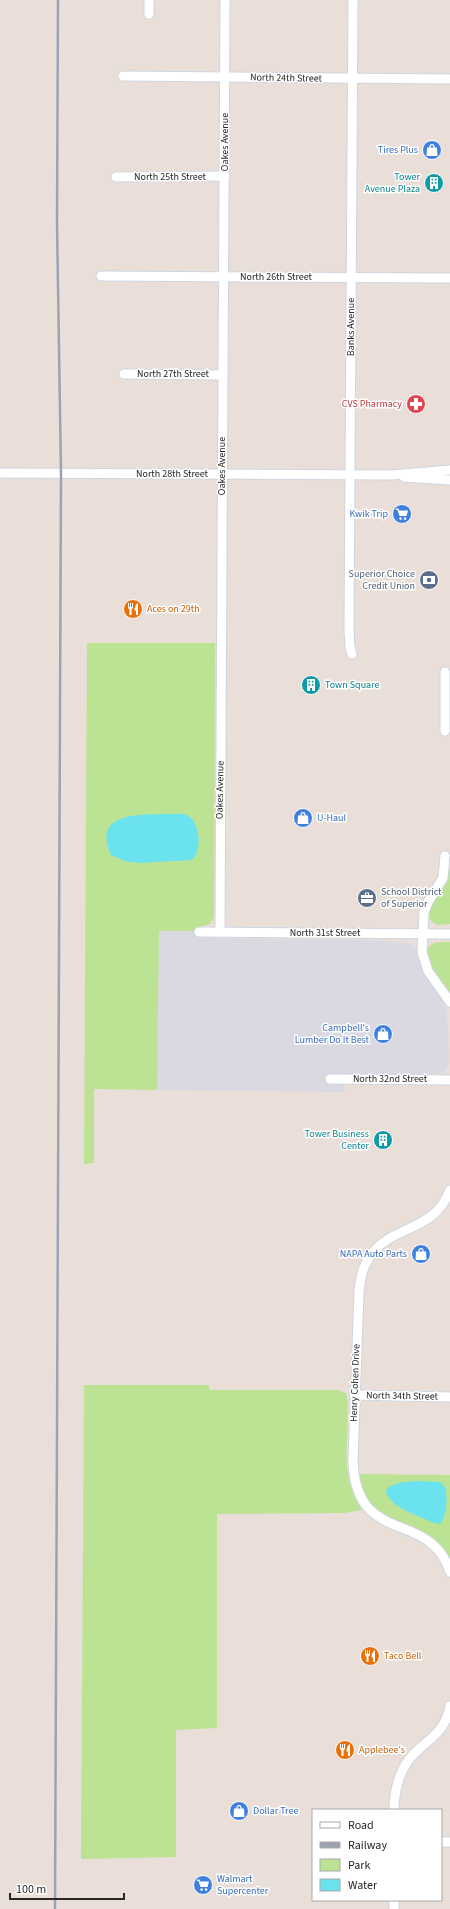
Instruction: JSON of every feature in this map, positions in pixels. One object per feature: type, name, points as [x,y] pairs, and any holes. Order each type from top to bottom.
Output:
[{"type":"street","points":[[149,0],[149,14]]},
{"type":"street","name":"Oakes Avenue","points":[[220,932],[225,0]]},
{"type":"street","name":"Banks Avenue","points":[[352,654],[350,647],[350,475],[353,0]]},
{"type":"street","name":"North 24th Street","points":[[123,76],[450,79]]},
{"type":"street","name":"North 25th Street","points":[[116,177],[224,176]]},
{"type":"street","name":"North 26th Street","points":[[101,276],[450,278]]},
{"type":"street","name":"North 27th Street","points":[[124,374],[223,375]]},
{"type":"street","name":"North 28th Street","points":[[0,473],[391,475],[450,470]]},
{"type":"street","name":"North 28th Street","points":[[391,475],[450,480]]},
{"type":"street","points":[[445,672],[445,731]]},
{"type":"street","points":[[445,856],[443,878],[425,908],[422,933],[422,952],[426,968],[450,1002]]},
{"type":"street","name":"North 31st Street","points":[[199,932],[450,934]]},
{"type":"street","name":"North 32nd Street","points":[[330,1079],[450,1080]]},
{"type":"street","name":"Henry Cohen Drive","points":[[450,1190],[443,1204],[432,1217],[393,1235],[378,1246],[365,1265],[359,1292],[354,1395],[353,1477],[360,1498],[370,1510],[382,1520],[425,1538],[441,1554],[450,1572]]},
{"type":"street","name":"North 34th Street","points":[[354,1395],[450,1397]]},
{"type":"street","points":[[394,1809],[396,1789],[404,1766],[411,1757],[439,1732],[446,1720],[450,1706]]},
{"type":"shaded area","points":[[159,931],[199,931],[199,938],[375,940],[410,943],[417,949],[418,959],[423,974],[440,995],[447,1011],[449,1059],[447,1069],[442,1073],[434,1074],[345,1075],[344,1092],[157,1090]]},
{"type":"green space","points":[[87,643],[215,643],[214,917],[210,924],[199,927],[199,931],[159,931],[157,1090],[94,1089],[94,1163],[84,1164]]},
{"type":"green space","points":[[450,868],[450,924],[437,925],[430,920],[430,910],[444,888]]},
{"type":"green space","points":[[437,942],[450,942],[450,992],[434,972],[428,960],[428,948]]},
{"type":"green space","points":[[84,1385],[209,1385],[209,1390],[338,1390],[345,1393],[347,1396],[347,1469],[354,1497],[362,1510],[345,1513],[217,1514],[217,1728],[176,1730],[176,1857],[81,1859]]},
{"type":"green space","points":[[357,1474],[450,1475],[450,1560],[437,1543],[425,1533],[412,1526],[382,1515],[376,1510],[364,1495]]},
{"type":"water","points":[[180,814],[191,818],[198,833],[199,839],[197,851],[192,860],[138,863],[125,861],[111,855],[107,841],[108,831],[113,823],[131,816]]},
{"type":"water","points":[[401,1482],[440,1482],[445,1487],[446,1506],[444,1516],[440,1524],[434,1523],[405,1510],[398,1506],[388,1496],[386,1490],[393,1485]]},
{"type":"railway","points":[[55,1909],[61,473],[57,223],[58,0]]},
{"type":"place","name":"Tires Plus","points":[[432,150]]},
{"type":"place","name":"Tower Avenue Plaza","points":[[434,183]]},
{"type":"place","name":"CVS Pharmacy","points":[[416,404]]},
{"type":"place","name":"Kwik Trip","points":[[402,514]]},
{"type":"place","name":"Superior Choice Credit Union","points":[[429,580]]},
{"type":"place","name":"Aces on 29th","points":[[133,609]]},
{"type":"place","name":"Town Square","points":[[311,685]]},
{"type":"place","name":"U-Haul","points":[[303,818]]},
{"type":"place","name":"School District of Superior","points":[[367,898]]},
{"type":"place","name":"Campbell's Lumber Do It Best","points":[[383,1034]]},
{"type":"place","name":"Tower Business Center","points":[[383,1140]]},
{"type":"place","name":"NAPA Auto Parts","points":[[421,1254]]},
{"type":"place","name":"Taco Bell","points":[[370,1656]]},
{"type":"place","name":"Applebee's","points":[[345,1750]]},
{"type":"place","name":"Dollar Tree","points":[[239,1811]]},
{"type":"place","name":"Walmart Supercenter","points":[[203,1885]]}]
